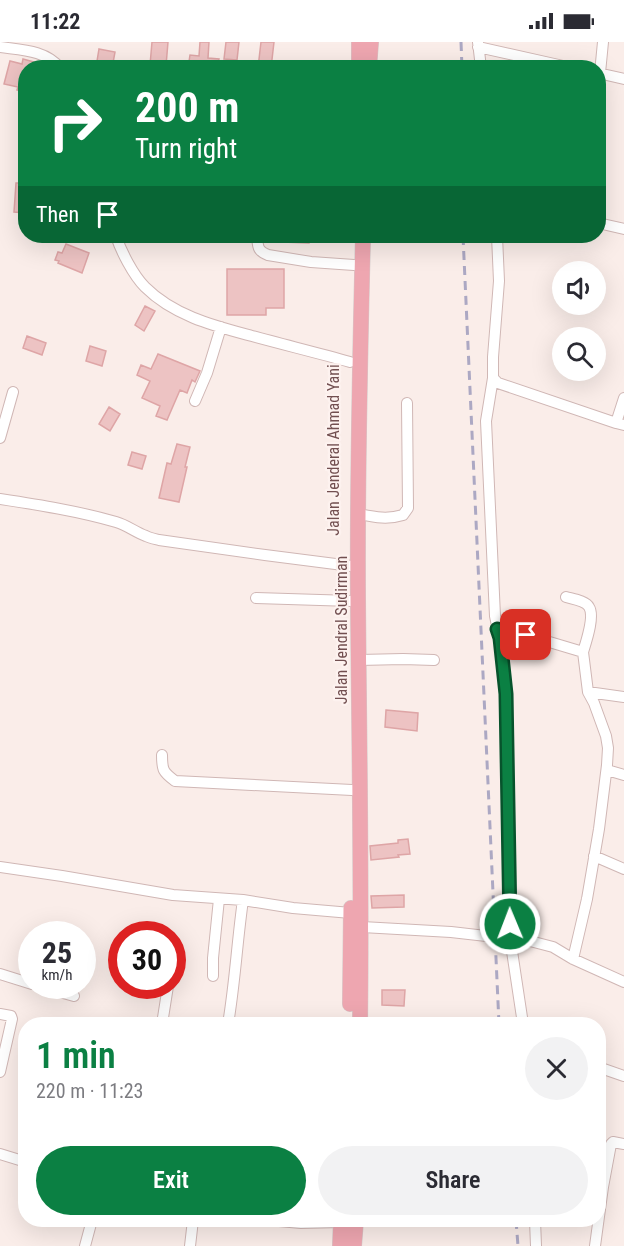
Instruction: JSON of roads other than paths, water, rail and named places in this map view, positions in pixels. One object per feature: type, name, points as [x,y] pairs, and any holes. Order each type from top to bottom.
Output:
[{"type":"highway","points":[[359,60],[360,42]]},
{"type":"highway","points":[[370,60],[371,42]]},
{"type":"highway","name":"Jalan Jenderal Ahmad Yani","points":[[350,1017],[352,790],[350,362],[354,243]]},
{"type":"highway","name":"Jalan Jendral Sudirman","points":[[360,1017],[362,927],[358,514],[363,243]]},
{"type":"highway","points":[[339,1246],[344,1227]]},
{"type":"highway","points":[[348,1227],[354,1246]]},
{"type":"street","points":[[41,54],[44,42]]},
{"type":"street","points":[[601,60],[603,42]]},
{"type":"street","points":[[480,60],[478,45],[539,60]]},
{"type":"street","points":[[0,47],[41,54],[53,60]]},
{"type":"street","points":[[606,75],[624,79]]},
{"type":"street","points":[[606,225],[624,229]]},
{"type":"street","points":[[119,243],[143,286],[174,309],[221,327],[350,362]]},
{"type":"street","points":[[258,243],[261,252],[268,255],[311,262],[354,265]]},
{"type":"street","points":[[498,243],[499,281],[493,378],[486,420],[497,629],[506,694],[510,938],[522,1017]]},
{"type":"street","points":[[195,401],[207,373],[221,327]]},
{"type":"street","points":[[493,378],[498,383],[620,424],[624,398]]},
{"type":"street","points":[[0,437],[13,392]]},
{"type":"street","points":[[358,514],[394,518],[403,515],[408,508],[406,404]]},
{"type":"street","points":[[0,499],[98,517],[159,540],[351,566]]},
{"type":"street","points":[[566,597],[588,605],[591,609],[592,617],[584,652],[588,692],[606,736],[608,748],[607,770],[587,899],[573,959]]},
{"type":"street","points":[[256,598],[351,601]]},
{"type":"street","points":[[497,629],[584,652]]},
{"type":"street","points":[[359,660],[434,660]]},
{"type":"street","points":[[588,692],[624,697]]},
{"type":"street","points":[[162,755],[162,769],[175,781],[352,790]]},
{"type":"street","points":[[607,770],[624,775]]},
{"type":"street","points":[[594,856],[624,869]]},
{"type":"street","points":[[1,871],[62,876],[173,895],[243,900],[293,908],[351,913]]},
{"type":"street","points":[[213,976],[219,899]]},
{"type":"street","points":[[229,1017],[243,900]]},
{"type":"street","points":[[362,927],[451,932],[530,941],[554,947],[573,959],[624,982]]},
{"type":"street","points":[[0,974],[18,980]]},
{"type":"street","points":[[163,1017],[166,999]]},
{"type":"street","points":[[0,1014],[9,1015],[12,1018],[0,1072]]},
{"type":"street","points":[[606,1070],[624,1076]]},
{"type":"street","points":[[606,1171],[611,1144],[616,1141],[624,1144]]},
{"type":"street","points":[[0,1154],[18,1160]]},
{"type":"street","points":[[86,1246],[90,1227]]},
{"type":"street","points":[[190,1246],[192,1227]]},
{"type":"street","points":[[536,1227],[536,1246]]},
{"type":"street","points":[[596,1246],[598,1227]]},
{"type":"railway","points":[[461,42],[462,60]]},
{"type":"railway","points":[[463,243],[499,1017]]},
{"type":"railway","points":[[517,1227],[518,1246]]}]
